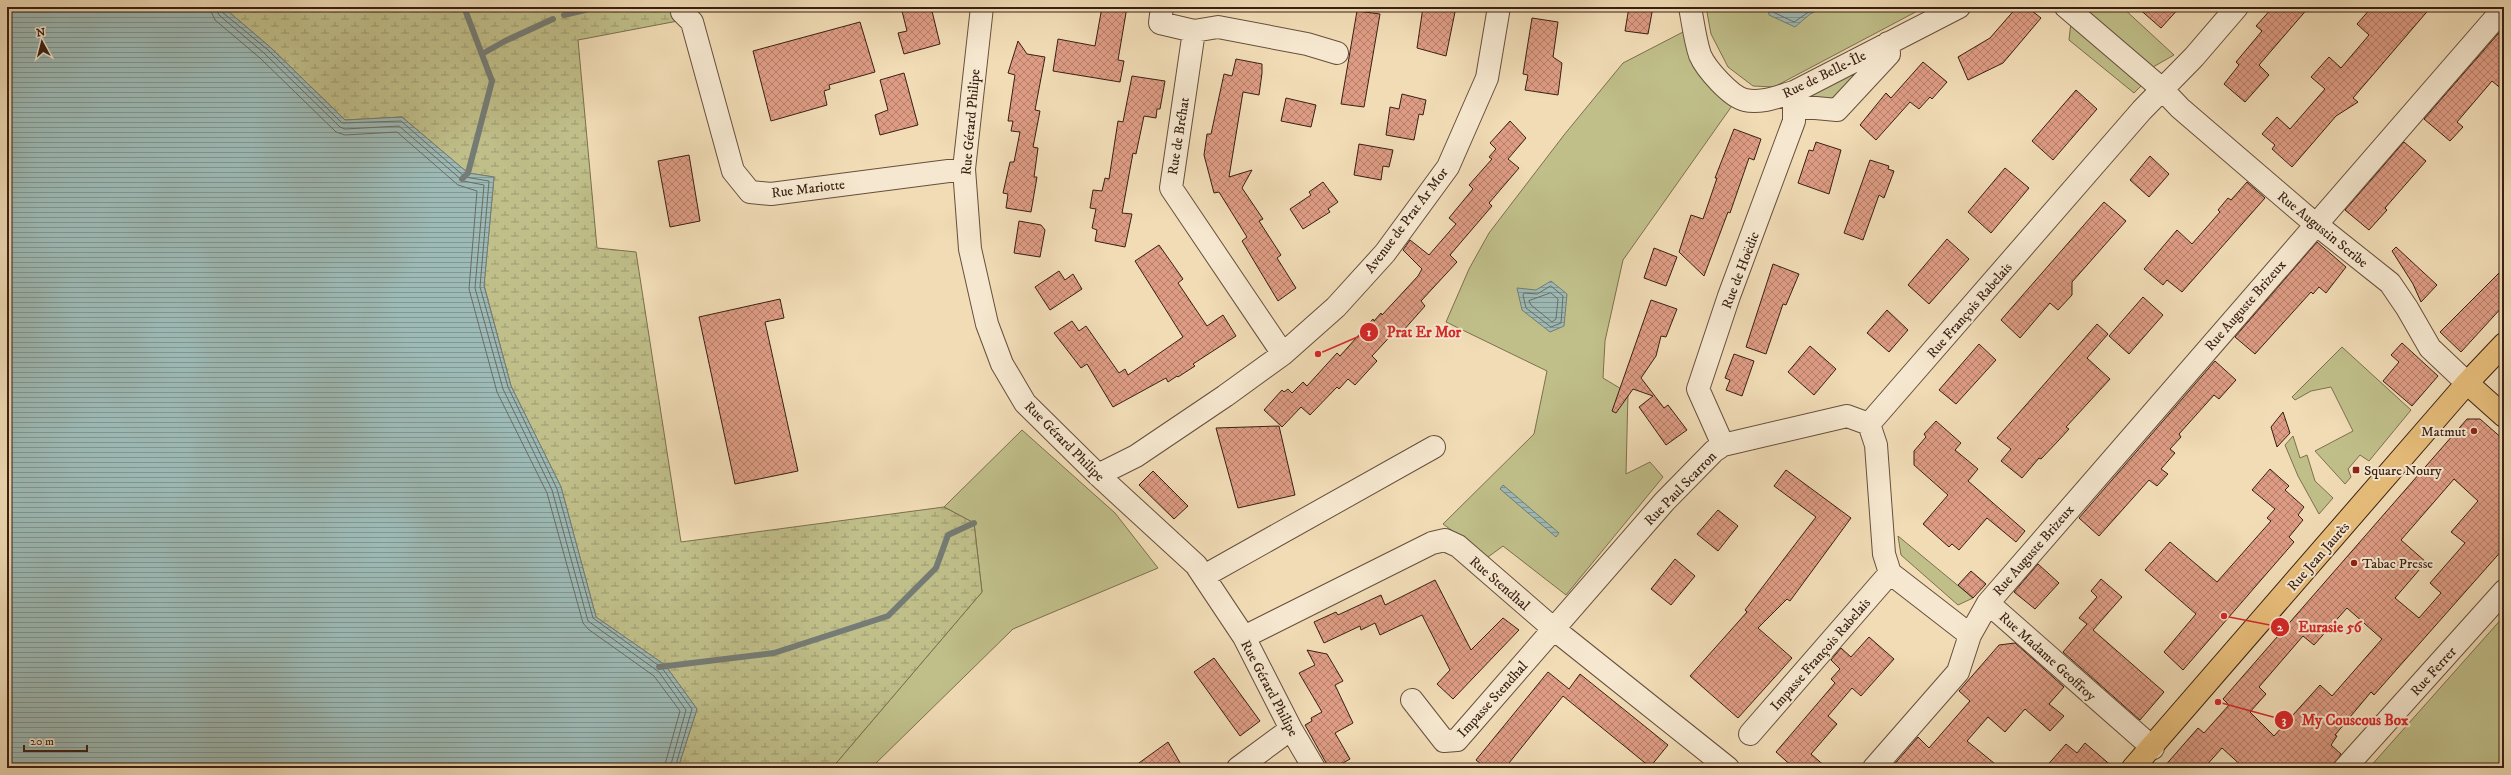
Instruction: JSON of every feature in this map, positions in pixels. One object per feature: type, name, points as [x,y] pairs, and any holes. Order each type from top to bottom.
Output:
[{"type":"main road","name":"Rue Jean Jaurès","points":[[2133,768],[2153,748],[2467,383],[2504,344]]},
{"type":"main road","points":[[2467,383],[2504,416]]},
{"type":"street","name":"Rue Gérard Philipe","points":[[982,7],[964,169],[970,249],[987,324],[1002,364],[1025,403],[1098,475],[1196,565],[1244,637],[1291,729],[1314,768]]},
{"type":"street","points":[[1162,7],[1160,23],[1194,31],[1218,27],[1307,44],[1337,54]]},
{"type":"street","name":"Avenue de Prat Ar Mor","points":[[1098,475],[1136,456],[1225,396],[1283,354],[1336,307],[1386,253],[1448,167],[1487,78],[1499,7]]},
{"type":"street","name":"Rue de Belle-Île","points":[[1690,7],[1701,56],[1714,75],[1727,89],[1745,100],[1794,99],[1888,43],[1959,7]]},
{"type":"street","points":[[2066,7],[2162,89]]},
{"type":"street","name":"Rue François Rabelais","points":[[1869,424],[2162,89],[2194,57],[2237,7]]},
{"type":"street","name":"Rue Auguste Brizeux","points":[[1988,603],[2504,8]]},
{"type":"street","name":"Rue Mariotte","points":[[682,12],[692,22],[733,171],[750,192],[771,194],[964,169]]},
{"type":"street","name":"Rue de Bréhat","points":[[1194,31],[1171,188],[1283,354]]},
{"type":"street","points":[[1794,99],[1837,110],[1889,54],[1888,43]]},
{"type":"street","name":"Rue Augustin Scribe","points":[[2162,89],[2180,108],[2316,224],[2390,283],[2407,308],[2430,348],[2467,383]]},
{"type":"street","name":"Rue de Hoëdic","points":[[1722,445],[1698,389],[1729,296],[1794,121],[1794,99]]},
{"type":"street","name":"Rue Paul Scarron","points":[[1555,630],[1664,502],[1714,451],[1722,445],[1847,416],[1869,424]]},
{"type":"street","points":[[1869,424],[1876,445],[1884,554],[1890,574],[1970,635]]},
{"type":"street","points":[[1204,576],[1434,447]]},
{"type":"street","name":"Rue Stendhal","points":[[1244,637],[1432,543],[1445,540],[1458,546],[1555,630],[1728,768]]},
{"type":"street","name":"Impasse François Rabelais","points":[[1750,734],[1890,574]]},
{"type":"street","name":"Rue Ferrer","points":[[2346,768],[2504,591]]},
{"type":"street","name":"Rue Madame Geoffroy","points":[[1874,768],[1958,672],[1970,635],[1988,603],[2153,748]]},
{"type":"street","name":"Impasse Stendhal","points":[[1412,700],[1444,741],[1457,740],[1555,630]]},
{"type":"street","points":[[1238,768],[1291,729]]},
{"type":"green space","points":[[223,7],[696,7],[683,20],[578,40],[597,248],[636,252],[681,542],[944,507],[974,523],[982,592],[832,768],[678,768],[697,709],[665,665],[596,617],[561,487],[511,386],[484,285],[494,177],[468,173],[402,117],[345,120],[270,47]]},
{"type":"green space","points":[[1706,7],[1925,7],[1774,87],[1753,86],[1728,67],[1711,34]]},
{"type":"green space","points":[[2080,7],[2122,7],[2174,55],[2153,67]]},
{"type":"green space","points":[[2071,22],[2144,83],[2134,93],[2069,40]]},
{"type":"green space","points":[[1683,32],[1708,79],[1734,103],[1623,260],[1605,341],[1603,378],[1628,393],[1626,474],[1650,462],[1663,477],[1566,595],[1503,546],[1488,557],[1443,524],[1534,434],[1547,371],[1446,322],[1469,269],[1489,233],[1564,135],[1623,63]]},
{"type":"green space","points":[[1873,58],[1840,100],[1809,96]]},
{"type":"green space","points":[[2342,347],[2411,410],[2369,461],[2360,455],[2348,469],[2351,477],[2345,484],[2315,451],[2353,431],[2331,387],[2311,391],[2295,400],[2292,397]]},
{"type":"green space","points":[[1022,430],[1115,513],[1158,568],[1013,629],[871,768],[832,768],[982,592],[974,523],[944,507]]},
{"type":"green space","points":[[2293,436],[2300,458],[2307,455],[2315,481],[2333,498],[2319,514],[2298,476],[2285,445]]},
{"type":"green space","points":[[1898,536],[1973,598],[1958,605],[1901,555]]},
{"type":"green space","points":[[2504,616],[2504,768],[2369,768]]},
{"type":"water","points":[[7,7],[223,7],[270,47],[345,120],[402,117],[468,173],[494,177],[484,286],[511,386],[561,487],[596,617],[665,665],[697,709],[678,768],[7,768]]},
{"type":"water","points":[[1768,7],[1825,7],[1810,14],[1795,27],[1769,15]]},
{"type":"water","points":[[1551,281],[1567,294],[1564,326],[1550,332],[1522,310],[1517,288],[1536,290]]},
{"type":"water","points":[[1503,485],[1559,533],[1556,537],[1500,489]]},
{"type":"building","points":[[901,7],[931,7],[940,44],[904,54],[898,33],[907,31]]},
{"type":"building","points":[[1102,7],[1127,7],[1118,60],[1124,61],[1120,82],[1053,71],[1058,39],[1095,46]]},
{"type":"building","points":[[1423,7],[1456,7],[1446,56],[1417,48]]},
{"type":"building","points":[[1629,7],[1653,7],[1648,34],[1625,31]]},
{"type":"building","points":[[2017,7],[2027,7],[2041,18],[2003,63],[1968,80],[1958,57],[1990,38]]},
{"type":"building","points":[[2137,7],[2180,7],[2161,28]]},
{"type":"building","points":[[2273,7],[2309,7],[2259,65],[2269,75],[2245,102],[2224,84],[2239,65],[2236,62],[2262,31],[2256,26]]},
{"type":"building","points":[[2372,7],[2431,7],[2353,98],[2358,102],[2336,116],[2292,167],[2272,149],[2275,145],[2262,134],[2277,117],[2290,129],[2325,89],[2311,77],[2329,57],[2341,68],[2369,35],[2357,24]]},
{"type":"building","points":[[1357,11],[1380,14],[1364,107],[1341,104]]},
{"type":"building","points":[[1532,18],[1558,22],[1553,57],[1562,63],[1558,95],[1525,90],[1528,75],[1523,74]]},
{"type":"building","points":[[860,22],[875,72],[829,85],[830,89],[824,91],[827,105],[771,121],[753,51]]},
{"type":"building","points":[[2504,27],[2504,91],[2492,81],[2457,122],[2463,127],[2450,141],[2424,119]]},
{"type":"building","points":[[1018,41],[1027,54],[1045,57],[1035,110],[1040,111],[1033,147],[1038,148],[1034,177],[1037,177],[1031,212],[1006,208],[1008,194],[1003,193],[1010,162],[1014,162],[1020,132],[1011,131],[1013,121],[1008,121],[1015,75],[1008,73]]},
{"type":"building","points":[[1236,59],[1262,64],[1262,73],[1259,95],[1243,92],[1229,177],[1252,170],[1242,188],[1263,219],[1259,221],[1281,255],[1277,258],[1296,288],[1278,301],[1242,241],[1247,237],[1219,192],[1214,193],[1204,155],[1207,134],[1211,134],[1224,74],[1232,76]]},
{"type":"building","points":[[1923,62],[1947,82],[1932,99],[1930,97],[1919,109],[1910,102],[1876,140],[1860,125],[1886,93],[1891,98]]},
{"type":"building","points":[[904,73],[918,125],[880,135],[875,115],[888,110],[880,80]]},
{"type":"building","points":[[1132,76],[1165,81],[1160,109],[1157,109],[1156,118],[1144,116],[1136,154],[1133,153],[1122,213],[1132,214],[1125,247],[1095,241],[1097,230],[1092,228],[1096,209],[1090,208],[1093,190],[1102,191],[1105,178],[1109,179],[1118,121],[1123,122]]},
{"type":"building","points":[[2076,90],[2097,109],[2053,160],[2032,141]]},
{"type":"building","points":[[1402,94],[1426,100],[1423,115],[1419,114],[1414,140],[1386,135],[1390,107],[1399,109]]},
{"type":"building","points":[[1286,98],[1316,105],[1311,127],[1281,121]]},
{"type":"building","points":[[1510,121],[1526,138],[1508,159],[1519,168],[1489,203],[1492,206],[1450,255],[1457,262],[1421,301],[1425,306],[1402,332],[1398,328],[1372,356],[1377,361],[1355,385],[1348,379],[1339,389],[1337,387],[1310,415],[1301,407],[1282,427],[1264,410],[1282,390],[1284,392],[1288,389],[1292,393],[1303,382],[1307,386],[1337,353],[1340,356],[1373,319],[1374,321],[1381,313],[1382,315],[1418,276],[1422,269],[1403,250],[1410,240],[1429,255],[1456,224],[1449,218],[1473,189],[1469,185],[1492,159],[1489,157],[1496,149],[1490,143]]},
{"type":"building","points":[[1734,129],[1761,139],[1754,160],[1749,158],[1730,213],[1728,212],[1704,276],[1679,252],[1691,215],[1703,219],[1717,178],[1715,178]]},
{"type":"building","points":[[1816,142],[1841,150],[1829,194],[1798,183],[1809,150],[1813,151]]},
{"type":"building","points":[[2404,142],[2426,161],[2385,208],[2387,210],[2369,230],[2345,210]]},
{"type":"building","points":[[1359,144],[1393,150],[1389,167],[1383,166],[1381,180],[1354,175]]},
{"type":"building","points":[[689,155],[700,221],[670,227],[658,161]]},
{"type":"building","points":[[2150,156],[2169,174],[2149,197],[2130,180]]},
{"type":"building","points":[[1870,160],[1889,166],[1888,169],[1894,171],[1884,198],[1879,195],[1863,240],[1844,233]]},
{"type":"building","points":[[2005,168],[2029,188],[1991,233],[1968,212]]},
{"type":"building","points":[[1323,182],[1338,202],[1328,209],[1330,212],[1303,229],[1290,209],[1311,195],[1309,192]]},
{"type":"building","points":[[2247,182],[2265,198],[2182,292],[2167,280],[2163,285],[2144,269],[2177,230],[2192,244],[2220,212],[2218,210],[2228,198],[2231,200]]},
{"type":"building","points":[[2104,202],[2126,221],[2072,282],[2072,295],[2058,310],[2050,303],[2020,338],[2001,320]]},
{"type":"building","points":[[1019,221],[1041,225],[1045,230],[1040,257],[1014,253]]},
{"type":"building","points":[[1947,239],[1969,259],[1929,304],[1908,285]]},
{"type":"building","points":[[2317,242],[2346,267],[2326,293],[2319,287],[2313,294],[2311,292],[2255,354],[2235,337]]},
{"type":"building","points":[[1159,245],[1183,279],[1178,283],[1207,326],[1223,315],[1236,336],[1193,364],[1195,366],[1178,377],[1177,376],[1168,382],[1166,378],[1113,407],[1087,364],[1081,368],[1054,333],[1072,321],[1079,331],[1086,326],[1119,373],[1125,369],[1128,375],[1183,337],[1135,261]]},
{"type":"building","points":[[2396,247],[2437,285],[2421,302],[2413,284],[2392,251]]},
{"type":"building","points":[[1654,248],[1677,257],[1666,286],[1644,278]]},
{"type":"building","points":[[1773,264],[1799,274],[1786,305],[1783,304],[1766,354],[1746,347]]},
{"type":"building","points":[[2504,268],[2504,305],[2461,352],[2440,332]]},
{"type":"building","points":[[1059,271],[1065,280],[1073,274],[1082,289],[1050,310],[1035,287]]},
{"type":"building","points":[[2143,297],[2163,315],[2129,354],[2109,336]]},
{"type":"building","points":[[780,299],[784,318],[765,322],[798,471],[735,484],[699,317]]},
{"type":"building","points":[[1651,300],[1677,309],[1666,337],[1661,336],[1656,356],[1641,378],[1664,408],[1668,405],[1687,430],[1666,445],[1639,407],[1653,396],[1633,389],[1616,413],[1612,411]]},
{"type":"building","points":[[1887,310],[1908,330],[1889,352],[1867,333]]},
{"type":"building","points":[[2097,324],[2108,334],[2087,358],[2110,379],[2066,427],[2069,429],[2041,459],[2039,458],[2022,478],[2001,461],[2011,449],[1997,438]]},
{"type":"building","points":[[2402,343],[2438,376],[2412,406],[2383,381],[2399,362],[2391,355]]},
{"type":"building","points":[[1979,344],[1996,360],[1956,404],[1939,390]]},
{"type":"building","points":[[1810,346],[1836,369],[1814,395],[1788,372]]},
{"type":"building","points":[[1734,354],[1754,361],[1742,396],[1726,390],[1730,380],[1725,378]]},
{"type":"building","points":[[2215,361],[2236,380],[2219,399],[2214,395],[2179,434],[2181,437],[2170,449],[2175,453],[2161,469],[2168,474],[2157,486],[2149,480],[2099,536],[2079,518]]},
{"type":"building","points":[[2283,412],[2290,433],[2277,447],[2271,427]]},
{"type":"building","points":[[2467,419],[2480,419],[2504,440],[2504,548],[2374,695],[2371,692],[2335,735],[2337,736],[2331,745],[2341,754],[2333,767],[2244,768],[2222,748],[2204,768],[2163,768],[2198,728],[2204,733],[2229,705],[2223,699]],"holes":[[[2454,479],[2478,501],[2451,532],[2465,543],[2430,583],[2441,593],[2419,618],[2395,598],[2426,562],[2401,540]],[[2347,608],[2382,639],[2332,696],[2320,685],[2274,736],[2250,712],[2266,694],[2259,687],[2303,636],[2314,645]]]},
{"type":"building","points":[[1936,421],[1961,443],[1955,450],[1978,469],[1968,481],[2025,531],[2016,542],[1987,518],[1959,550],[1952,544],[1949,547],[1923,524],[1948,495],[1914,465],[1914,451],[1926,437],[1924,434]]},
{"type":"building","points":[[1279,426],[1295,495],[1238,508],[1216,428]]},
{"type":"building","points":[[2270,469],[2289,486],[2285,490],[2304,507],[2298,515],[2303,520],[2289,537],[2294,542],[2183,670],[2164,652],[2196,614],[2145,570],[2170,542],[2217,582],[2271,521],[2267,518],[2275,509],[2252,490]]},
{"type":"building","points":[[1786,470],[1851,518],[1790,601],[1787,599],[1758,628],[1792,658],[1738,718],[1690,676],[1747,612],[1745,610],[1816,517],[1774,486]]},
{"type":"building","points":[[1153,471],[1188,506],[1174,519],[1139,485]]},
{"type":"building","points":[[1718,510],[1738,526],[1718,551],[1697,534]]},
{"type":"building","points":[[1675,559],[1695,576],[1671,605],[1651,589]]},
{"type":"building","points":[[2038,564],[2059,583],[2035,609],[2014,592]]},
{"type":"building","points":[[1971,571],[1986,584],[1973,598],[1958,585]]},
{"type":"building","points":[[2101,579],[2122,597],[2093,630],[2164,692],[2140,720],[2063,652],[2087,624],[2079,618],[2097,597],[2091,591]]},
{"type":"building","points":[[1435,580],[1471,650],[1503,618],[1519,630],[1453,699],[1437,684],[1450,670],[1422,615],[1380,635],[1375,623],[1361,630],[1360,626],[1324,643],[1314,622],[1336,612],[1338,615],[1381,595],[1385,605]]},
{"type":"building","points":[[1869,637],[1894,659],[1861,696],[1852,688],[1828,716],[1837,724],[1811,754],[1827,768],[1794,768],[1776,752],[1835,683],[1831,679],[1840,669],[1831,660],[1841,648],[1851,657]]},
{"type":"building","points":[[2015,643],[2064,687],[2049,704],[2064,716],[2050,731],[2025,709],[2005,732],[1988,717],[1967,741],[2000,768],[1891,768],[1918,737],[1929,748],[1970,701],[1959,691],[1999,645]]},
{"type":"building","points":[[1307,650],[1327,654],[1343,681],[1335,685],[1353,723],[1335,733],[1350,759],[1334,768],[1329,768],[1305,725],[1312,721],[1311,718],[1322,712],[1299,673],[1315,665]]},
{"type":"building","points":[[1214,658],[1260,721],[1240,736],[1194,672]]},
{"type":"building","points":[[1548,672],[1569,689],[1580,674],[1668,745],[1650,767],[1563,696],[1505,768],[1486,768],[1476,760]]},
{"type":"building","points":[[1168,742],[1183,768],[1132,768]]},
{"type":"building","points":[[2085,743],[2114,768],[2045,768],[2066,744],[2077,753]]},
{"type":"waterway","points":[[462,179],[468,173],[492,81],[464,7]]},
{"type":"waterway","points":[[564,15],[597,7]]},
{"type":"waterway","points":[[482,54],[505,41],[553,19]]},
{"type":"waterway","points":[[659,667],[774,653],[888,616],[936,568],[948,535],[974,523]]},
{"type":"place","name":"Prat Er Mor","points":[[1318,354]]},
{"type":"place","name":"Matmut","points":[[2474,431]]},
{"type":"place","name":"Square Noury","points":[[2356,470]]},
{"type":"place","name":"Tabac Presse","points":[[2354,563]]},
{"type":"place","name":"Eurasie 56","points":[[2224,616]]},
{"type":"place","name":"My Couscous Box","points":[[2218,702]]}]
